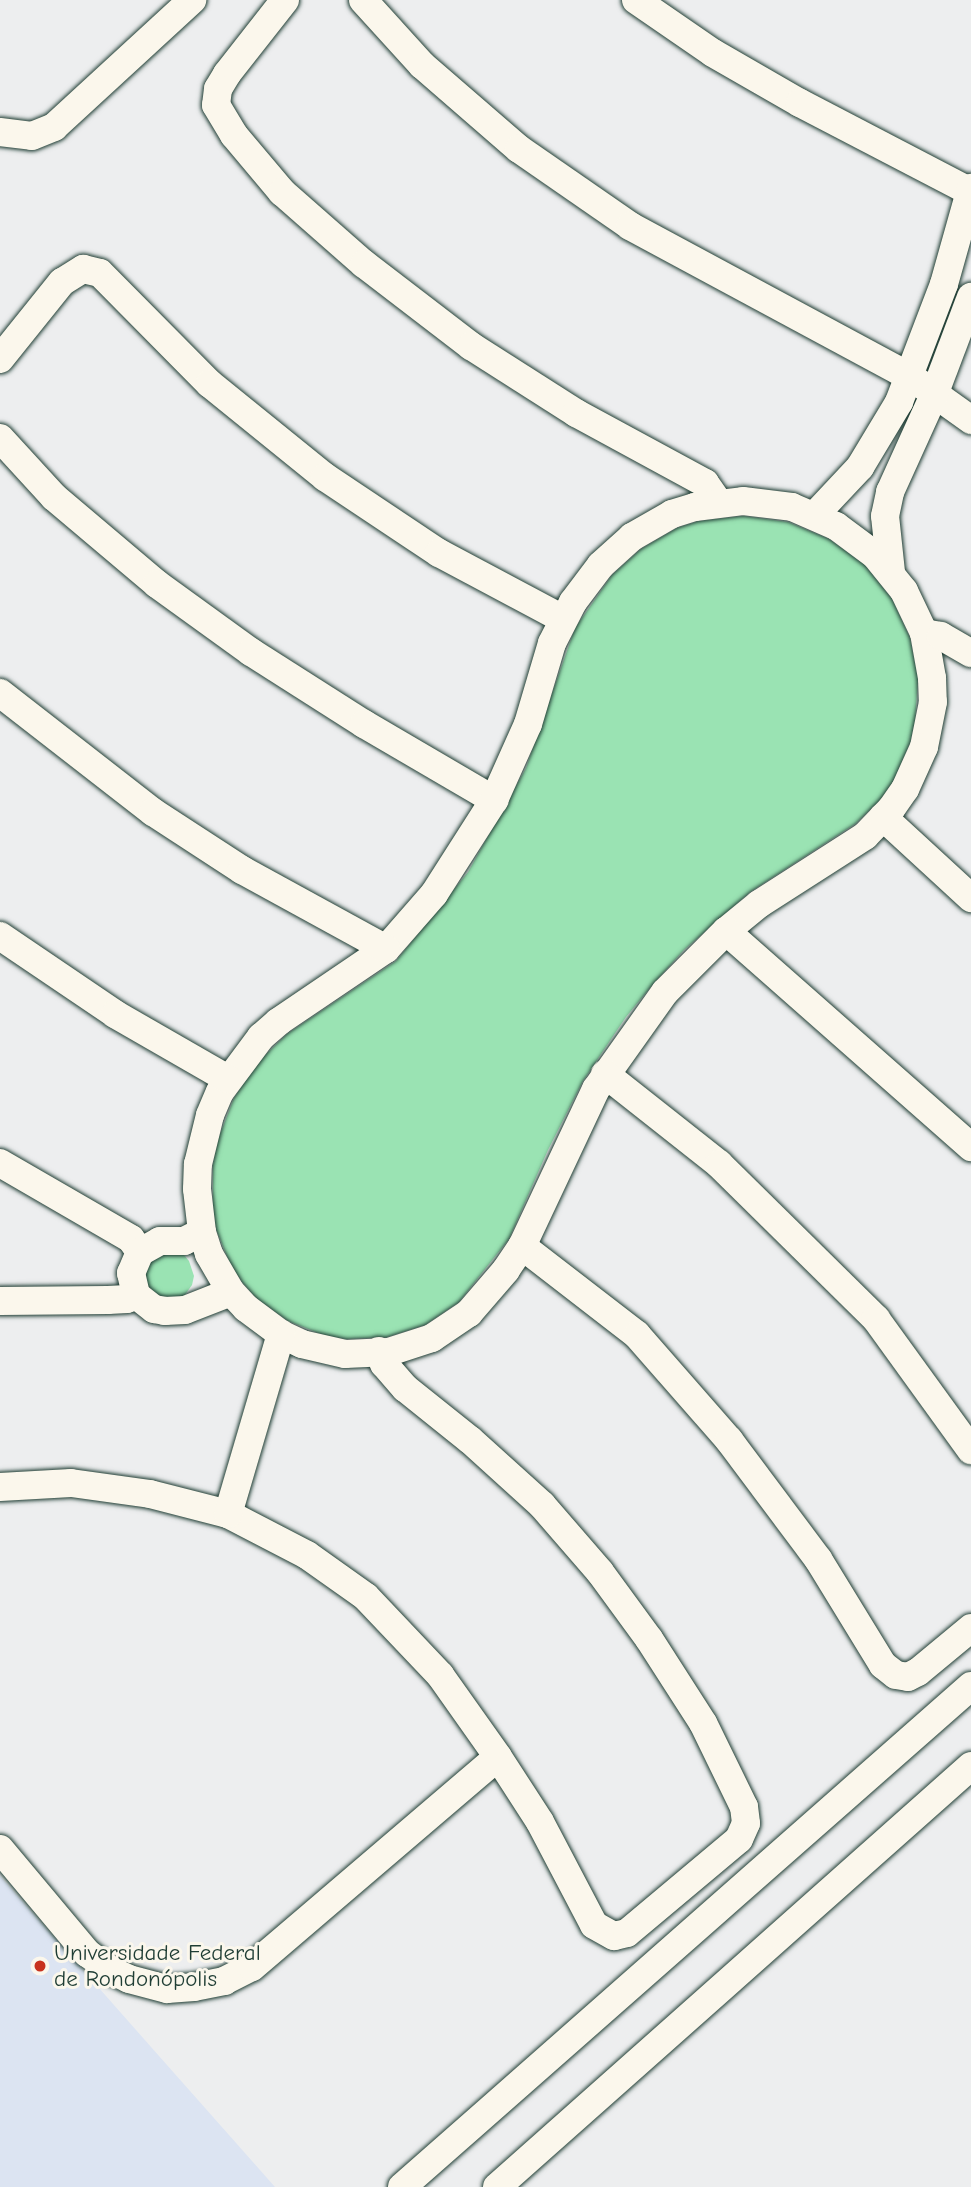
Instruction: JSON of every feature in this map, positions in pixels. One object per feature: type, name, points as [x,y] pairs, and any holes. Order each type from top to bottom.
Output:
[{"type":"street","points":[[0,132],[32,136],[54,127],[192,0]]},
{"type":"street","points":[[285,0],[227,74],[218,89],[216,105],[234,135],[282,191],[364,264],[471,346],[576,413],[705,483],[719,503]]},
{"type":"street","points":[[363,0],[422,65],[519,149],[629,226],[911,377],[971,421]]},
{"type":"street","points":[[636,0],[713,53],[800,103],[971,191],[944,284],[911,377],[875,446],[845,487],[815,515]]},
{"type":"street","points":[[0,359],[62,282],[83,269],[100,273],[210,384],[325,477],[439,554],[564,619]]},
{"type":"street","points":[[891,572],[885,516],[890,492],[934,395],[971,297]]},
{"type":"street","points":[[0,438],[54,497],[157,584],[251,652],[363,724],[494,800]]},
{"type":"street","points":[[719,503],[768,503],[815,515],[857,539],[891,572],[915,611],[924,633],[932,678],[930,724],[916,769],[898,799],[865,836],[794,879],[726,931],[665,992],[605,1074],[578,1122],[522,1246],[489,1292],[451,1326],[411,1346],[389,1352],[379,1350],[345,1354],[323,1350],[281,1334],[246,1308],[231,1292],[214,1264],[202,1233],[198,1211],[198,1164],[210,1115],[228,1079],[246,1054],[278,1022],[386,949],[442,884],[494,800],[528,724],[552,643],[564,619],[586,583],[632,537],[672,514],[719,503]]},
{"type":"street","points":[[924,633],[941,636],[971,653]]},
{"type":"street","points":[[0,693],[153,812],[242,870],[386,949]]},
{"type":"street","points":[[883,817],[971,898]]},
{"type":"street","points":[[726,931],[971,1147]]},
{"type":"street","points":[[0,936],[115,1014],[228,1079]]},
{"type":"street","points":[[605,1074],[719,1164],[876,1319],[971,1450]]},
{"type":"street","points":[[0,1163],[131,1239],[140,1252]]},
{"type":"street","points":[[202,1233],[184,1241],[160,1241],[140,1252],[131,1273],[136,1295],[154,1309],[165,1311],[185,1310],[231,1292]]},
{"type":"street","points":[[522,1246],[637,1335],[729,1440],[818,1559],[883,1665],[896,1675],[908,1677],[918,1672],[971,1628]]},
{"type":"street","points":[[0,1301],[108,1300],[127,1299],[136,1295]]},
{"type":"street","points":[[228,1514],[281,1334]]},
{"type":"street","points":[[0,1487],[71,1483],[150,1494],[228,1514],[307,1555],[366,1597],[440,1675],[540,1822],[585,1914],[594,1925],[614,1936],[639,1925],[739,1839],[746,1823],[744,1807],[703,1723],[649,1639],[600,1572],[542,1505],[470,1440],[405,1388],[384,1364],[379,1350]]},
{"type":"street","points":[[402,2187],[971,1686]]},
{"type":"street","points":[[0,1849],[87,1953],[110,1970],[129,1979],[167,1989],[194,1987],[224,1980],[252,1967],[498,1757]]},
{"type":"street","points":[[497,2187],[971,1766]]},
{"type":"shaded area","name":"Universidade Federal de Rondonópolis","points":[[0,1876],[159,2056],[275,2187],[0,2187]]},
{"type":"green space","points":[[743,516],[788,522],[829,539],[865,565],[892,599],[910,638],[918,679],[915,722],[910,743],[893,782],[880,800],[855,824],[750,892],[684,950],[654,983],[626,1017],[583,1081],[548,1150],[509,1239],[459,1302],[425,1325],[387,1337],[346,1339],[326,1336],[288,1321],[256,1298],[243,1283],[231,1266],[216,1229],[213,1165],[217,1142],[234,1098],[257,1063],[287,1034],[396,961],[468,872],[526,768],[575,628],[612,575],[641,549],[677,528],[699,521]]},
{"type":"green space","points":[[153,1252],[184,1255],[189,1261],[194,1276],[192,1285],[182,1299],[149,1298],[141,1265]]},
{"type":"place","name":"Universidade Federal de Rondonópolis","points":[[40,1966]]}]
